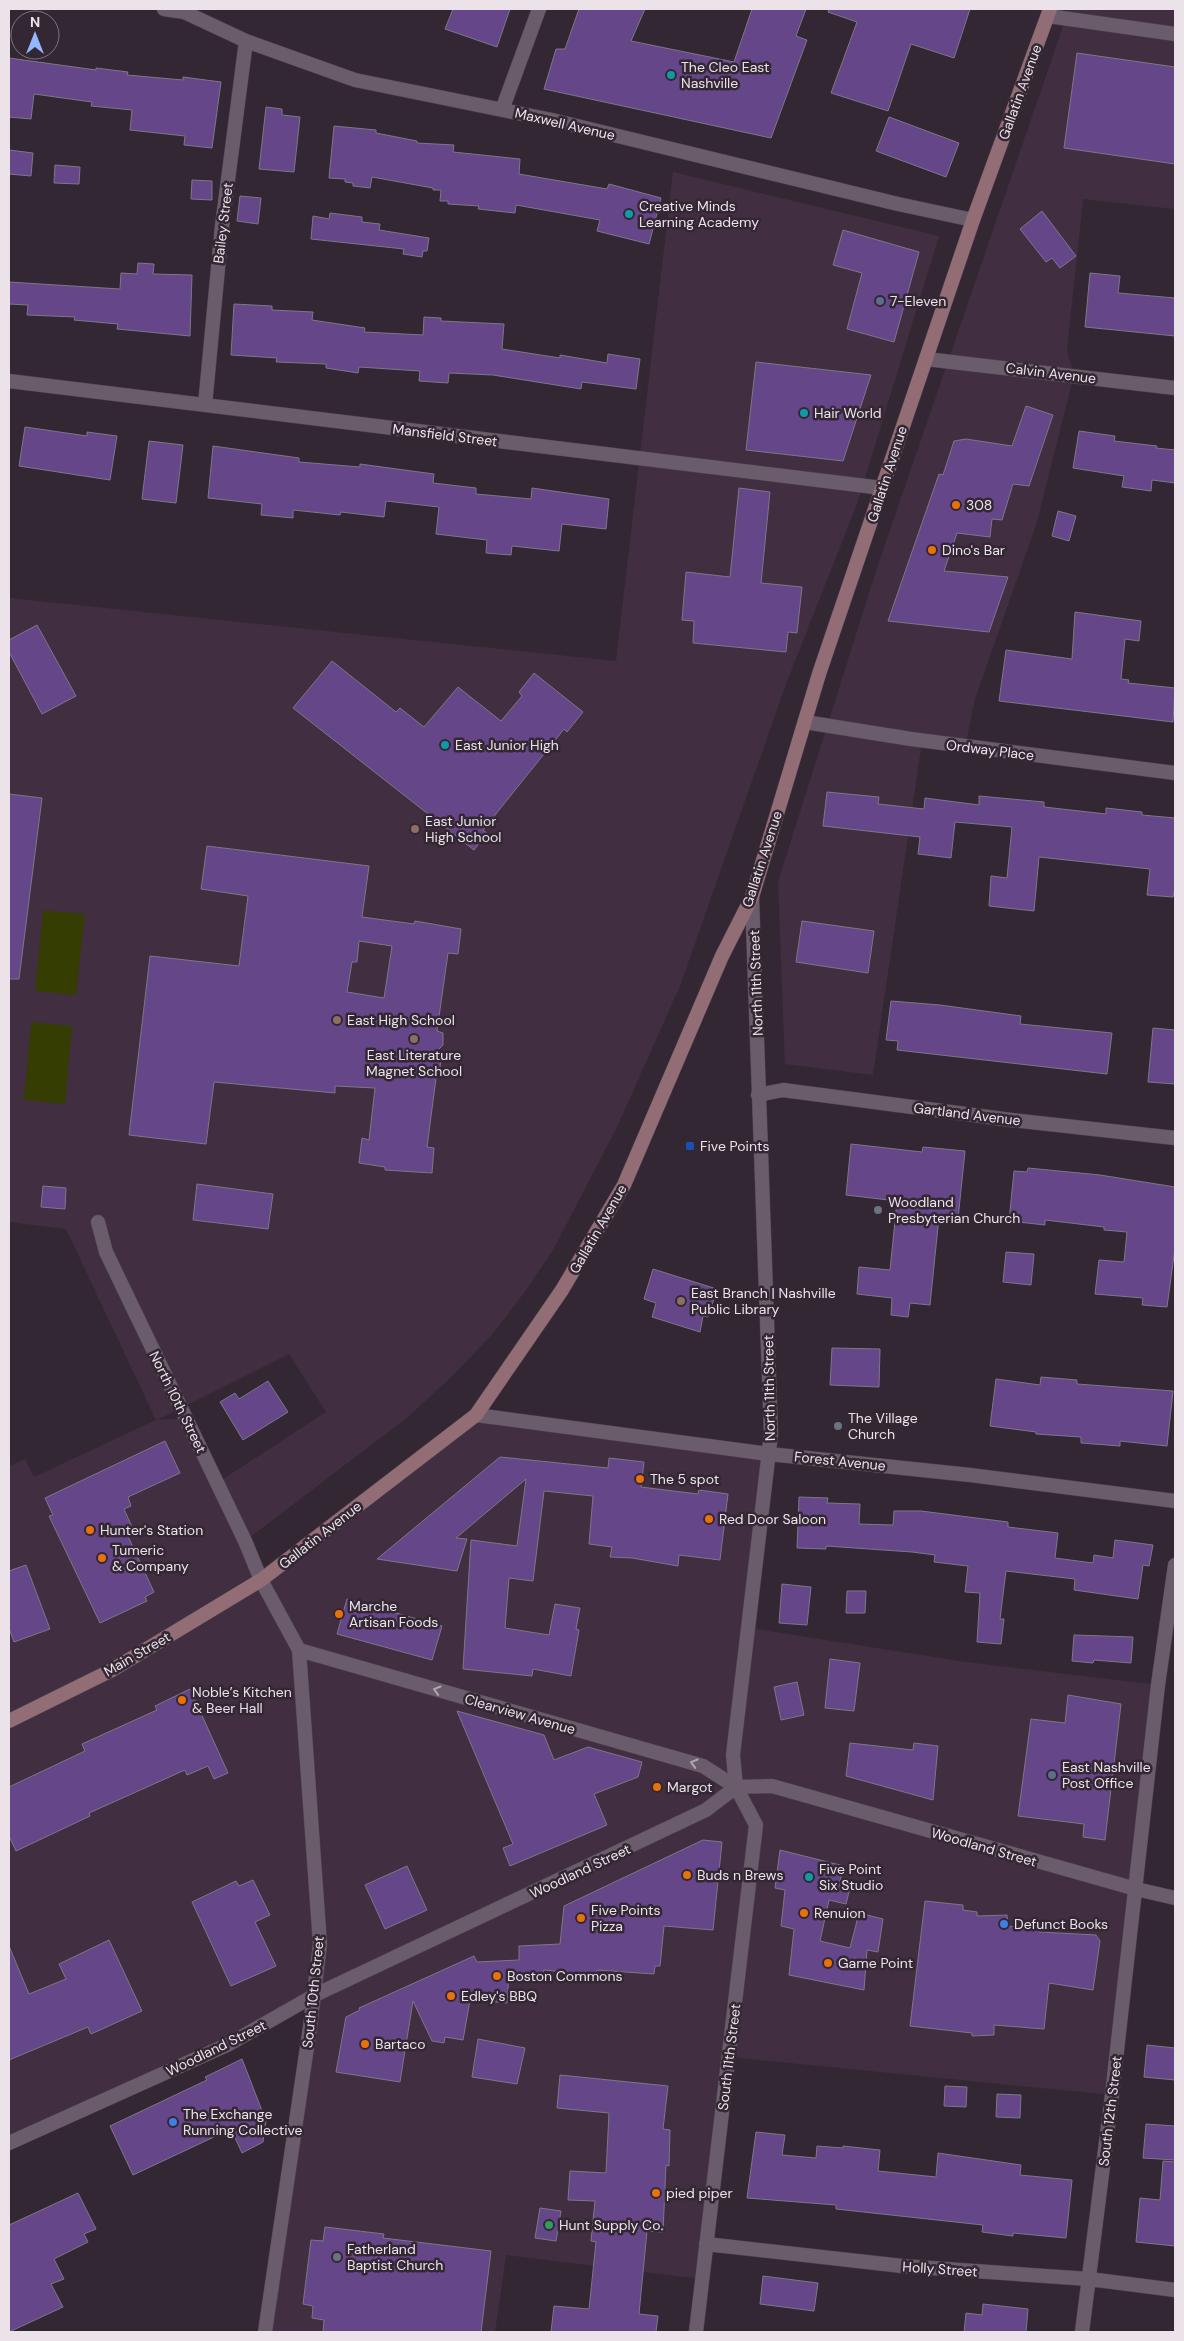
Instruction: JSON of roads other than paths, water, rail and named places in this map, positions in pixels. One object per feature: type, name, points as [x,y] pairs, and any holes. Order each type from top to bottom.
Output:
[{"type":"main road","name":"Gallatin Avenue","points":[[262,1580],[476,1415],[562,1290],[624,1185],[722,956],[752,897],[819,674],[973,220],[1049,13]]},
{"type":"main road","name":"Main Street","points":[[9,1721],[112,1670],[262,1580]]},
{"type":"street","name":"Maxwell Avenue","points":[[164,9],[184,12],[246,41],[355,80],[502,110],[973,220]]},
{"type":"street","points":[[502,110],[539,9]]},
{"type":"street","points":[[1049,13],[1175,34]]},
{"type":"street","name":"Bailey Street","points":[[205,405],[222,226],[246,41]]},
{"type":"street","name":"Calvin Avenue","points":[[926,359],[1175,388]]},
{"type":"street","name":"Mansfield Street","points":[[9,381],[882,488]]},
{"type":"street","name":"Ordway Place","points":[[805,722],[911,740],[1175,773]]},
{"type":"street","name":"North 11th Street","points":[[736,1787],[733,1754],[771,1434],[752,897]]},
{"type":"street","name":"Gartland Avenue","points":[[758,1095],[783,1090],[1011,1120],[1175,1138]]},
{"type":"street","name":"North 10th Street","points":[[98,1222],[106,1252],[262,1580],[299,1650]]},
{"type":"street","name":"Forest Avenue","points":[[476,1415],[769,1454],[970,1475],[1175,1501]]},
{"type":"street","name":"South 12th Street","points":[[1082,2332],[1136,1889],[1158,1685],[1175,1565]]},
{"type":"street","name":"Clearview Avenue","points":[[299,1650],[702,1766],[736,1787]]},
{"type":"street","name":"South 10th Street","points":[[264,2332],[315,1995],[320,1944],[299,1650]]},
{"type":"street","name":"Woodland Street","points":[[9,2144],[229,2044],[315,1995],[706,1810],[736,1787],[772,1786],[1136,1889],[1175,1898]]},
{"type":"street","name":"South 11th Street","points":[[696,2332],[756,1825],[736,1787]]},
{"type":"street","name":"Holly Street","points":[[706,2244],[902,2266],[1089,2279],[1175,2290]]},
{"type":"place","name":"The Cleo East Nashville","points":[[671,75]]},
{"type":"place","name":"Creative Minds Learning Academy","points":[[629,214]]},
{"type":"place","name":"7-Eleven","points":[[880,301]]},
{"type":"place","name":"Hair World","points":[[804,413]]},
{"type":"place","name":"308","points":[[956,505]]},
{"type":"place","name":"Dino's Bar","points":[[932,550]]},
{"type":"place","name":"East Junior High","points":[[445,745]]},
{"type":"place","name":"East Junior High School","points":[[415,829]]},
{"type":"place","name":"East High School","points":[[337,1020]]},
{"type":"place","name":"East Literature Magnet School","points":[[414,1039]]},
{"type":"place","name":"Five Points","points":[[690,1146]]},
{"type":"place","name":"Woodland Presbyterian Church","points":[[878,1210]]},
{"type":"place","name":"East Branch | Nashville Public Library","points":[[681,1301]]},
{"type":"place","name":"The Village Church","points":[[838,1426]]},
{"type":"place","name":"The 5 spot","points":[[640,1479]]},
{"type":"place","name":"Red Door Saloon","points":[[709,1519]]},
{"type":"place","name":"Hunter's Station","points":[[90,1530]]},
{"type":"place","name":"Tumeric & Company","points":[[102,1558]]},
{"type":"place","name":"Marche Artisan Foods","points":[[339,1614]]},
{"type":"place","name":"Noble’s Kitchen & Beer Hall","points":[[182,1700]]},
{"type":"place","name":"East Nashville Post Office","points":[[1052,1775]]},
{"type":"place","name":"Margot","points":[[657,1787]]},
{"type":"place","name":"Buds n Brews","points":[[687,1875]]},
{"type":"place","name":"Five Point Six Studio","points":[[809,1877]]},
{"type":"place","name":"Renuion","points":[[804,1913]]},
{"type":"place","name":"Five Points Pizza","points":[[581,1918]]},
{"type":"place","name":"Defunct Books","points":[[1004,1924]]},
{"type":"place","name":"Game Point","points":[[828,1963]]},
{"type":"place","name":"Boston Commons","points":[[497,1976]]},
{"type":"place","name":"Edley's BBQ","points":[[451,1996]]},
{"type":"place","name":"Bartaco","points":[[365,2044]]},
{"type":"place","name":"The Exchange Running Collective","points":[[173,2122]]},
{"type":"place","name":"pied piper","points":[[656,2193]]},
{"type":"place","name":"Hunt Supply Co.","points":[[549,2225]]},
{"type":"place","name":"Fatherland Baptist Church","points":[[337,2257]]}]
